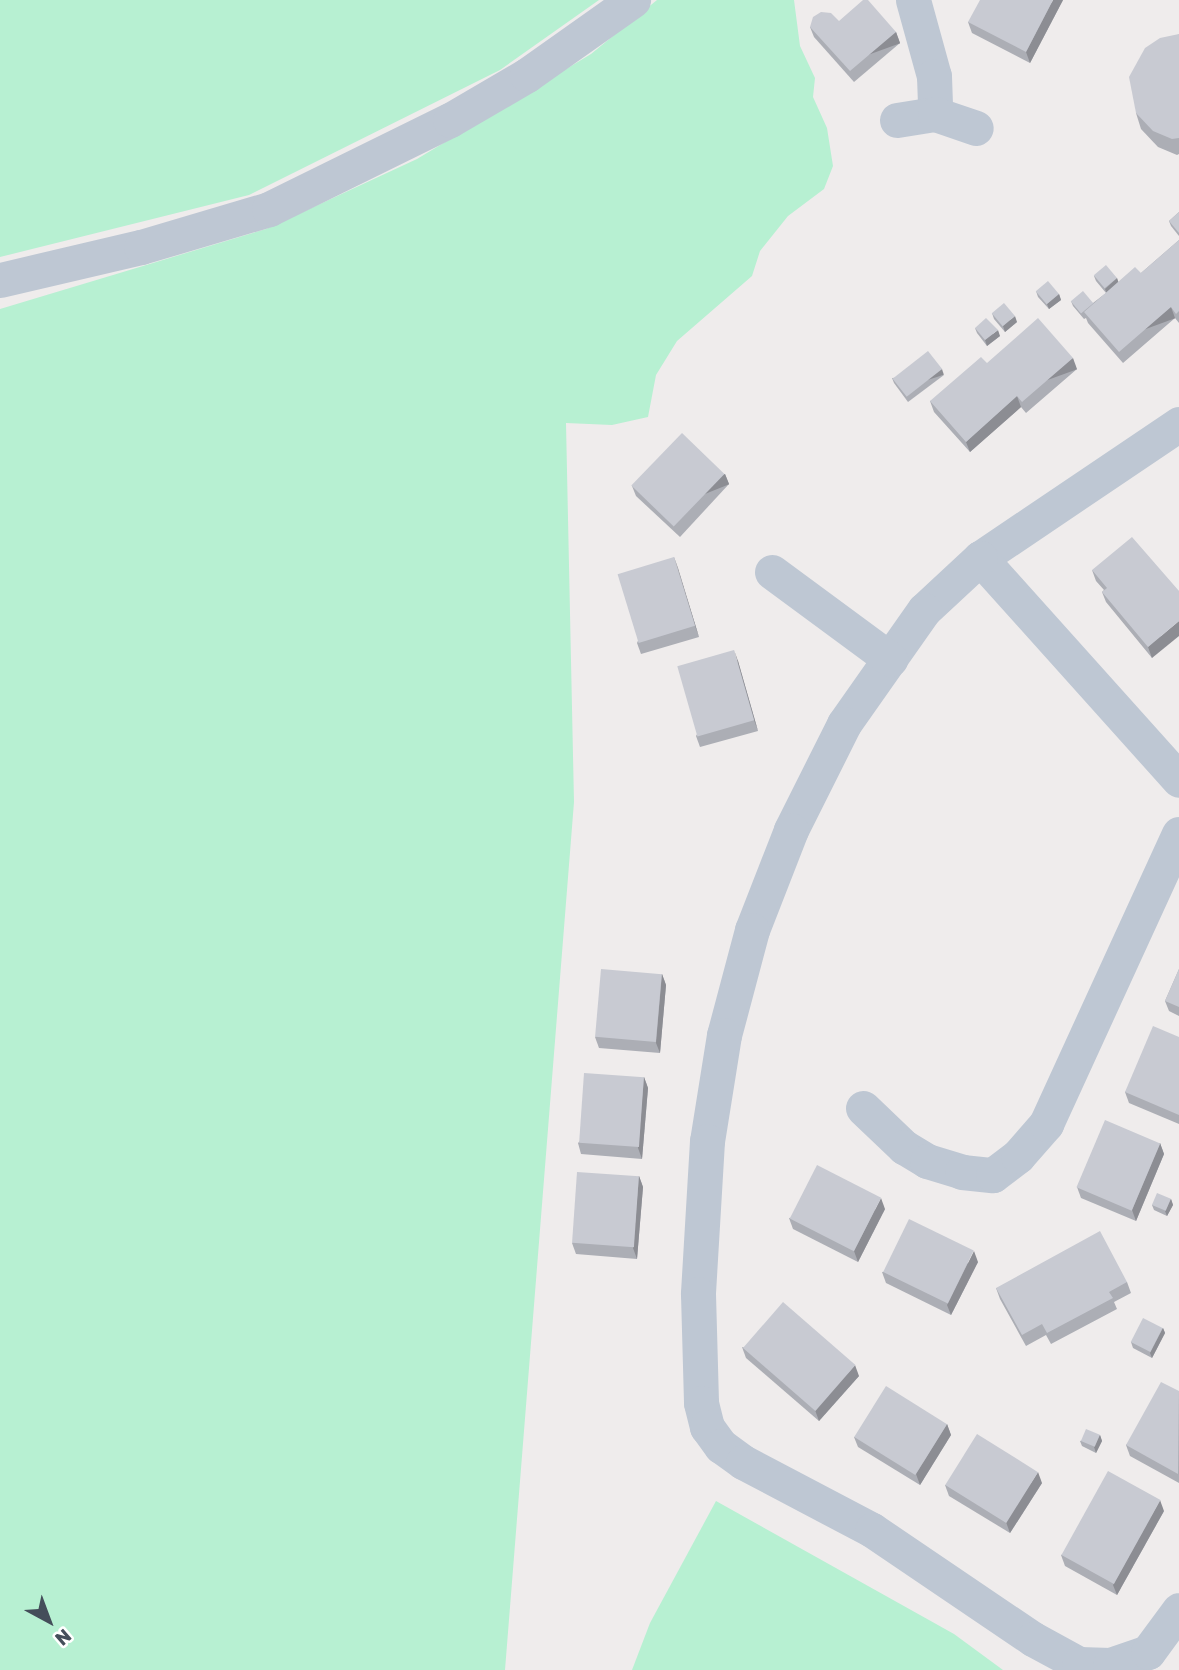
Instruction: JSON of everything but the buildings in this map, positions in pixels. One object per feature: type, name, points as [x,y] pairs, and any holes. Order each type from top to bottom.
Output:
[{"type":"street","points":[[0,280],[141,247],[269,209],[450,120],[527,75],[633,0]]},
{"type":"street","points":[[913,0],[934,76],[935,114]]},
{"type":"street","points":[[897,120],[935,114],[976,128]]},
{"type":"street","points":[[1179,424],[980,558],[925,610],[844,724],[791,830],[752,930],[724,1035],[701,1218],[701,1403],[707,1427],[721,1446],[743,1462],[872,1530],[1033,1639],[1079,1664],[1111,1665],[1148,1652],[1179,1610]]},
{"type":"street","points":[[980,558],[1179,780]]},
{"type":"street","points":[[772,572],[890,659]]},
{"type":"street","points":[[863,1108],[904,1147],[939,1165],[993,1175],[1018,1156],[1046,1124],[1179,834]]},
{"type":"green space","points":[[0,0],[599,0],[500,70],[249,195],[0,257]]},
{"type":"green space","points":[[657,0],[794,0],[800,46],[815,78],[813,97],[827,128],[833,166],[824,189],[788,216],[760,251],[752,276],[677,341],[656,375],[648,417],[612,425],[566,423],[574,802],[505,1670],[0,1670],[0,309],[266,229],[417,159],[591,54]]},
{"type":"green space","points":[[716,1501],[954,1634],[1003,1670],[632,1670],[650,1623]]}]
